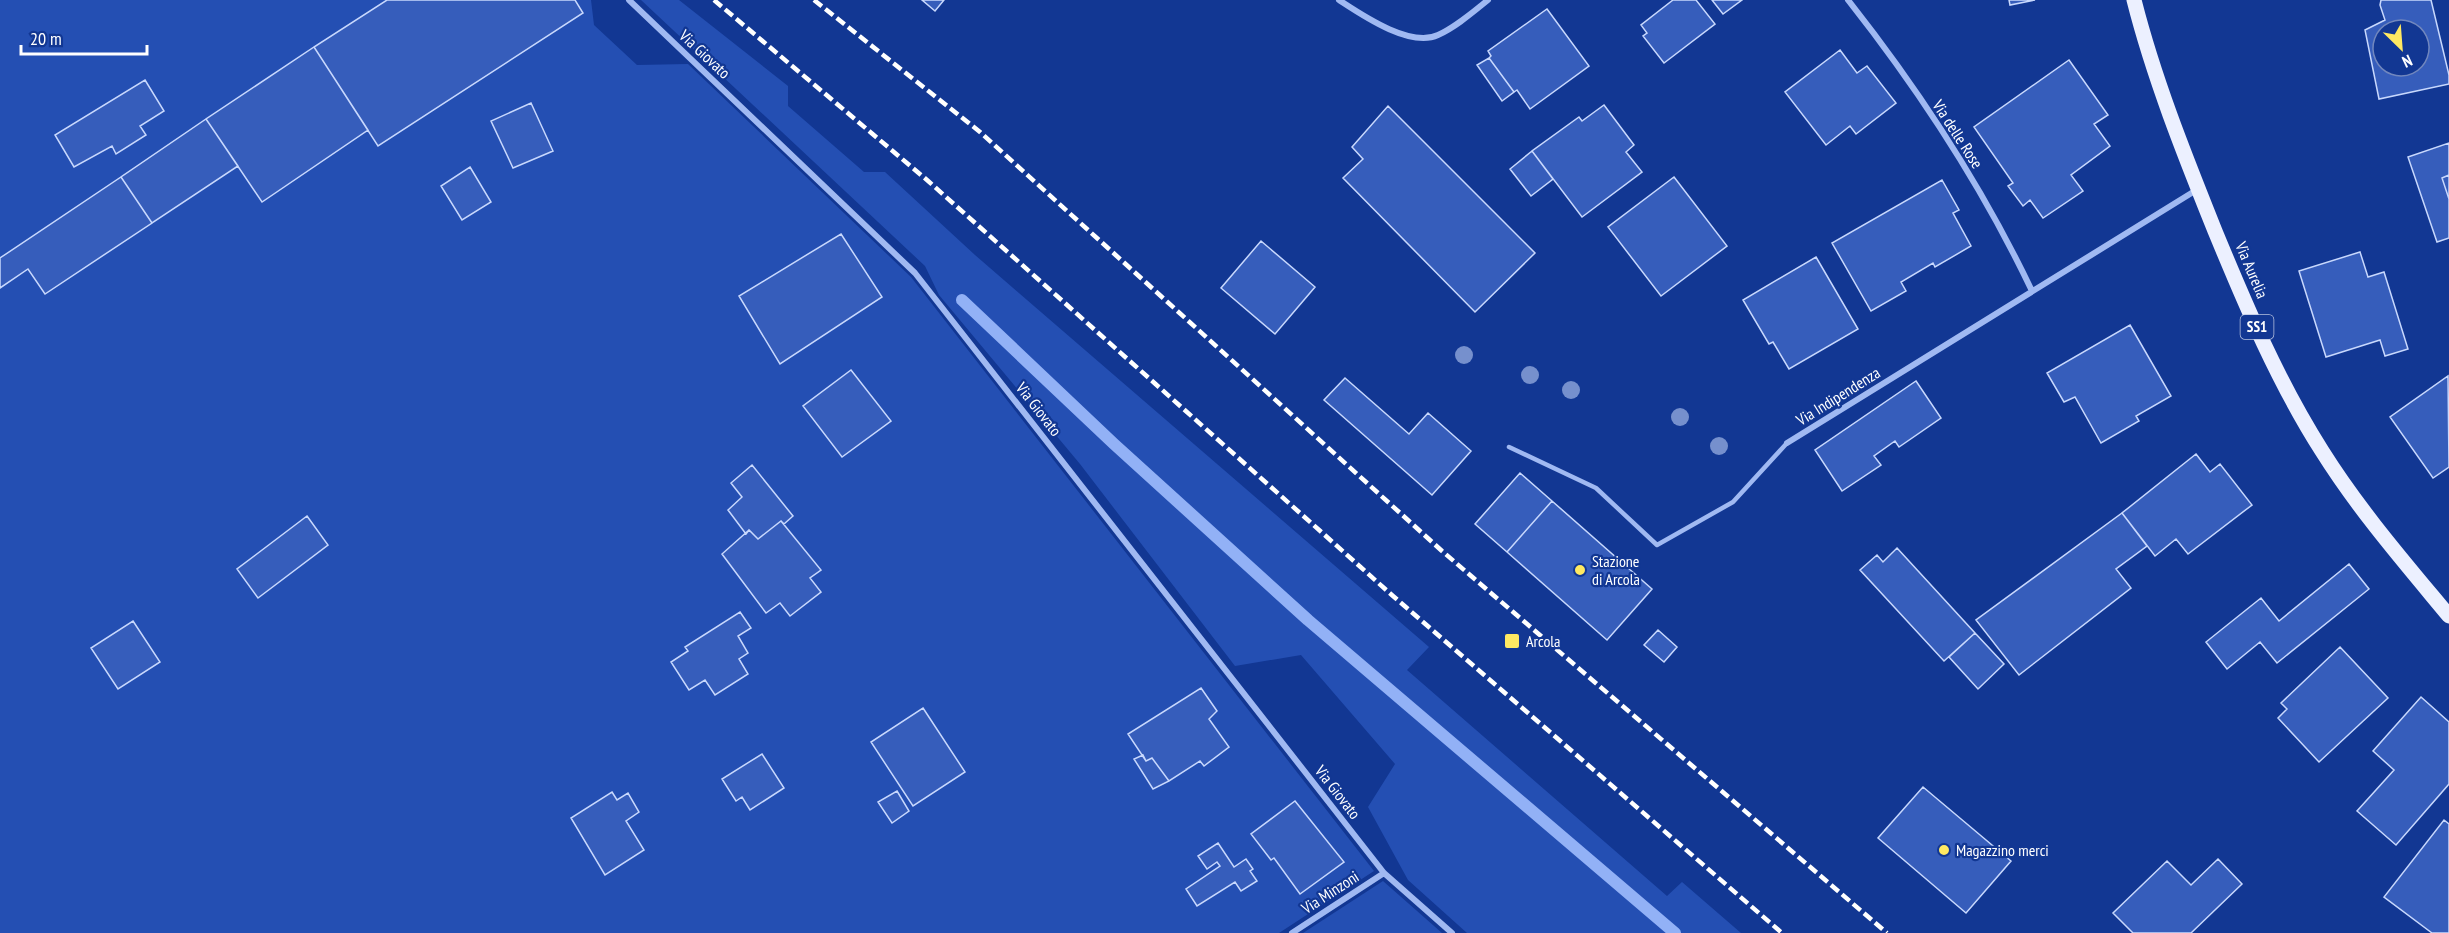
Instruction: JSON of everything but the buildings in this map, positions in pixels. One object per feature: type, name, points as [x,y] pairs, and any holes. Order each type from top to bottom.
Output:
[{"type":"main road","name":"Via Aurelia","points":[[2134,0],[2161,88],[2198,188],[2243,297],[2293,402],[2322,452],[2355,499],[2449,616]]},
{"type":"street","name":"Via Giovato","points":[[629,0],[915,273],[1384,873],[1452,933]]},
{"type":"street","points":[[1339,0],[1397,32],[1415,38],[1436,36],[1488,0]]},
{"type":"street","name":"Via delle Rose","points":[[1848,0],[1877,37],[1949,143],[2008,241],[2032,291]]},
{"type":"street","name":"Via Indipendenza","points":[[1787,443],[2198,188]]},
{"type":"street","name":"Via Minzoni","points":[[1292,933],[1384,873]]},
{"type":"lane","name":"Via Indipendenza","points":[[1509,447],[1596,488],[1657,545],[1733,502],[1787,443]]},
{"type":"shaded area","points":[[0,0],[591,0],[594,25],[637,65],[688,64],[911,277],[1374,871],[1279,933],[0,933]]},
{"type":"shaded area","points":[[641,0],[679,0],[788,86],[788,106],[864,172],[885,172],[975,255],[1429,647],[1407,670],[1667,896],[1682,882],[1741,933],[1467,933],[1408,880],[1368,807],[1395,764],[1301,655],[1235,666],[1080,464],[939,295],[925,266]]},
{"type":"shaded area","points":[[1383,881],[1442,933],[1303,933]]},
{"type":"waterway","points":[[962,300],[1114,444],[1308,620],[1675,933]]},
{"type":"railway","points":[[714,0],[927,180],[1393,596],[1782,933]]},
{"type":"railway","points":[[814,0],[980,132],[1442,551],[1887,933]]},
{"type":"place","name":"Stazione di Arcola","points":[[1580,570]]},
{"type":"place","name":"Arcola","points":[[1512,641]]},
{"type":"place","name":"Magazzino merci","points":[[1944,850]]}]
